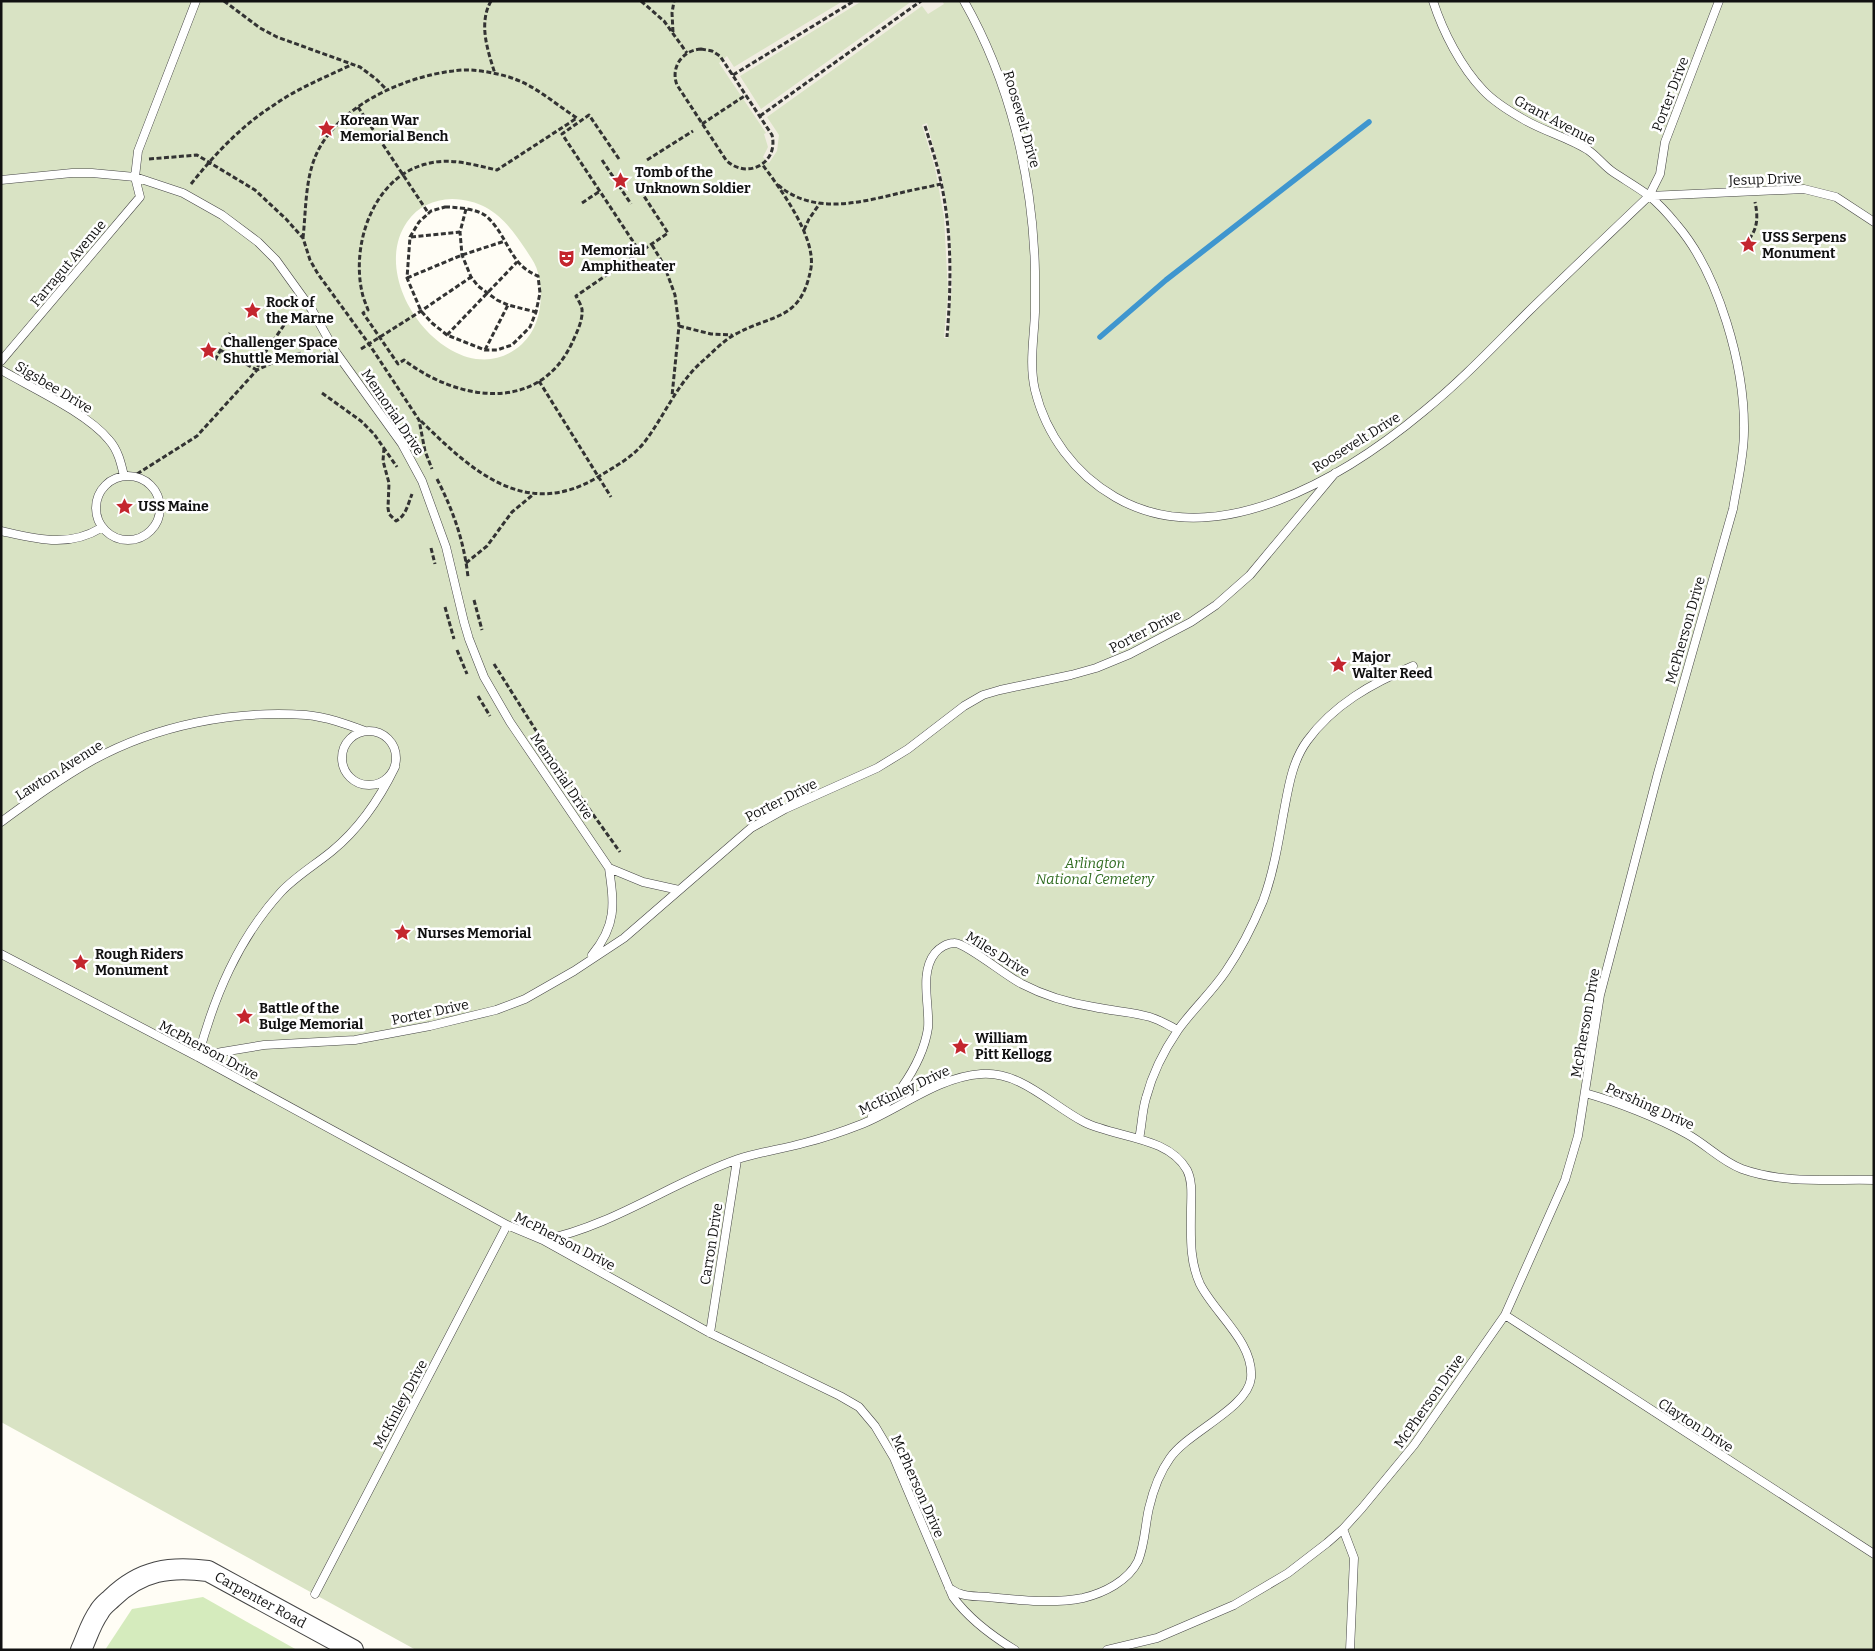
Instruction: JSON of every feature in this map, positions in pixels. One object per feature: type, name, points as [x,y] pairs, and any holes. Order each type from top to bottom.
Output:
[{"type":"street","name":"Carpenter Road","points":[[81,1650],[99,1611],[118,1592],[137,1579],[160,1571],[183,1568],[208,1571],[353,1650]]},
{"type":"lane","points":[[135,177],[138,151],[196,1]]},
{"type":"lane","name":"Roosevelt Drive","points":[[964,1],[999,78],[1021,149],[1030,196],[1034,245],[1035,313],[1031,356],[1033,377],[1046,422],[1067,455],[1085,475],[1122,501],[1156,514],[1184,518],[1206,518],[1268,505],[1335,473],[1400,430],[1427,409],[1649,196]]},
{"type":"lane","name":"Grant Avenue","points":[[1434,1],[1448,36],[1463,64],[1483,90],[1499,104],[1523,119],[1588,150],[1612,172],[1649,196]]},
{"type":"lane","name":"Porter Drive","points":[[1649,196],[1660,174],[1667,135],[1719,1]]},
{"type":"lane","name":"Memorial Drive","points":[[1,180],[72,173],[135,177],[183,193],[222,215],[258,242],[276,260],[312,310],[335,351],[402,444],[422,481],[446,548],[469,639],[484,677],[510,722],[609,868],[612,889],[612,920],[603,942],[588,961]]},
{"type":"lane","name":"Farragut Avenue","points":[[1,361],[140,197],[135,177]]},
{"type":"lane","name":"Jesup Drive","points":[[1649,196],[1804,189],[1836,196],[1874,222]]},
{"type":"lane","name":"McPherson Drive","points":[[1107,1650],[1157,1638],[1234,1605],[1288,1573],[1343,1528],[1387,1479],[1414,1445],[1505,1315],[1565,1180],[1578,1136],[1600,995],[1658,772],[1733,509],[1744,431],[1742,397],[1726,321],[1708,277],[1692,245],[1677,225],[1649,196]]},
{"type":"lane","name":"Sigsbee Drive","points":[[1,370],[90,422],[109,440],[120,458],[124,476]]},
{"type":"lane","name":"Porter Drive","points":[[198,1058],[264,1045],[354,1040],[430,1026],[496,1010],[525,999],[574,971],[624,938],[739,837],[760,822],[877,768],[908,749],[975,700],[1000,690],[1053,680],[1096,668],[1139,649],[1190,622],[1216,605],[1250,575],[1335,473]]},
{"type":"lane","points":[[124,476],[134,476],[142,478],[151,484],[161,503],[160,515],[156,525],[149,533],[140,538],[130,540],[115,537],[101,528],[96,508],[97,498],[110,481],[124,476]]},
{"type":"lane","points":[[1,530],[31,537],[68,541],[89,535],[101,528]]},
{"type":"lane","points":[[1140,1139],[1146,1097],[1165,1052],[1178,1030],[1226,970],[1246,936],[1263,901],[1273,871],[1289,783],[1295,763],[1306,743],[1322,721],[1344,704],[1386,677],[1413,666]]},
{"type":"lane","name":"Lawton Avenue","points":[[1,822],[50,787],[94,760],[129,743],[210,719],[254,714],[307,716],[336,721],[365,731],[383,734],[395,748],[395,767]]},
{"type":"lane","points":[[365,731],[352,736],[343,748],[342,761],[345,771],[349,776],[360,783],[375,784],[384,781],[395,767]]},
{"type":"lane","points":[[198,1058],[205,1030],[227,973],[246,936],[282,891],[332,851],[361,824],[384,789],[395,767]]},
{"type":"lane","points":[[609,868],[643,882],[679,890]]},
{"type":"lane","name":"Miles Drive","points":[[865,1123],[901,1088],[924,1045],[927,1030],[927,973],[931,959],[944,946],[955,943],[966,946],[1010,978],[1034,990],[1067,1002],[1130,1012],[1153,1018],[1178,1030]]},
{"type":"lane","name":"McPherson Drive","points":[[1,954],[507,1225],[544,1240],[710,1333],[859,1407],[876,1426],[894,1458],[948,1588],[964,1612],[997,1639],[1015,1650]]},
{"type":"lane","name":"McKinley Drive","points":[[544,1240],[580,1230],[737,1160],[803,1144],[865,1123],[921,1094],[959,1078],[982,1074],[1014,1078],[1086,1122],[1111,1132],[1140,1139],[1166,1150],[1179,1160],[1188,1172],[1191,1190],[1191,1249],[1195,1270],[1201,1286],[1209,1299],[1248,1355],[1251,1381],[1237,1402],[1183,1443],[1171,1456],[1156,1486],[1149,1508],[1143,1545],[1138,1561],[1131,1572],[1122,1580],[1083,1598],[1063,1599],[995,1598],[961,1594],[948,1588]]},
{"type":"lane","name":"Pershing Drive","points":[[1586,1092],[1689,1135],[1724,1161],[1743,1169],[1782,1179],[1874,1180]]},
{"type":"lane","name":"Carron Drive","points":[[710,1333],[737,1160]]},
{"type":"lane","name":"McKinley Drive","points":[[315,1594],[507,1225]]},
{"type":"lane","name":"Clayton Drive","points":[[1505,1315],[1874,1554]]},
{"type":"lane","points":[[1343,1528],[1354,1558],[1350,1650]]},
{"type":"path","points":[[224,1],[260,28],[277,37],[353,64],[376,79],[387,90]]},
{"type":"path","points":[[491,1],[486,10],[485,30],[495,74]]},
{"type":"path","points":[[641,1],[664,21],[687,53]]},
{"type":"path","points":[[673,33],[672,13],[674,1]]},
{"type":"path","points":[[733,75],[854,1]]},
{"type":"path","points":[[760,116],[920,1]]},
{"type":"path","points":[[702,49],[714,52],[720,56],[733,75],[772,135],[773,142],[769,157],[762,164],[750,169],[737,168],[731,165],[702,124],[675,80],[681,58],[693,50],[702,49]]},
{"type":"path","points":[[183,193],[209,162],[235,135],[253,120],[275,104],[353,64]]},
{"type":"path","points":[[303,238],[309,181],[315,157],[324,140],[332,130],[358,107],[387,90],[424,76],[453,70],[479,70],[510,77],[530,87],[577,118],[497,170],[457,162],[440,161],[420,166],[402,174],[392,183],[376,204],[365,229],[359,266],[360,284],[368,310],[363,313],[398,364],[404,360],[440,382],[462,390],[481,394],[502,393],[524,388],[539,381],[554,369],[568,352],[578,329],[582,310],[576,296],[668,233],[640,190]]},
{"type":"path","points":[[702,124],[746,95]]},
{"type":"path","points":[[358,107],[429,214]]},
{"type":"path","points":[[619,159],[589,115],[562,134],[640,252]]},
{"type":"path","points":[[925,126],[941,184],[948,228],[950,301],[946,337]]},
{"type":"path","points":[[647,160],[693,131]]},
{"type":"path","points":[[602,160],[631,204]]},
{"type":"path","points":[[419,420],[458,457],[475,470],[503,485],[535,493],[558,493],[585,486],[620,466],[641,446],[662,417],[683,381],[700,362],[733,335],[782,316],[794,307],[802,296],[811,269],[812,256],[804,230],[776,182],[762,164]]},
{"type":"path","points":[[776,182],[794,196],[820,203],[837,204],[856,202],[941,184]]},
{"type":"path","points":[[582,203],[600,191]]},
{"type":"path","points":[[1748,239],[1754,232],[1757,222],[1753,192]]},
{"type":"path","points":[[804,230],[808,219],[820,203]]},
{"type":"path","points":[[445,207],[466,209],[485,215],[505,241],[517,262],[527,272],[538,276],[540,293],[536,312],[530,327],[512,345],[497,350],[485,350],[447,336],[422,311],[407,278],[410,238],[419,222],[429,214],[445,207]]},
{"type":"path","points":[[466,209],[460,232],[462,255],[471,277],[487,294],[508,305],[536,312]]},
{"type":"path","points":[[410,238],[460,232]]},
{"type":"path","points":[[407,278],[462,255],[505,241]]},
{"type":"path","points":[[652,245],[664,265],[675,295],[679,326],[672,397]]},
{"type":"path","points":[[447,336],[517,262]]},
{"type":"path","points":[[361,349],[422,311],[471,277]]},
{"type":"path","points":[[485,350],[508,305]]},
{"type":"path","points":[[257,370],[260,360],[293,312]]},
{"type":"path","points":[[679,326],[710,334],[733,335]]},
{"type":"path","points":[[215,360],[230,333]]},
{"type":"path","points":[[220,350],[257,370]]},
{"type":"path","points":[[134,476],[196,436],[257,370],[280,358],[302,353]]},
{"type":"path","points":[[539,381],[611,497]]},
{"type":"path","points":[[384,448],[382,455],[389,483],[388,508],[393,519],[396,521],[400,519],[406,512],[412,494]]},
{"type":"path","points":[[466,563],[487,546],[512,512],[535,493]]},
{"type":"green space","name":"Arlington National Cemetery","points":[[1,1],[1874,1],[1874,1650],[416,1650],[1,1422]],"holes":[[[452,199],[465,200],[487,208],[504,221],[535,264],[540,282],[541,301],[533,329],[522,344],[497,358],[472,358],[447,347],[425,328],[408,304],[398,276],[397,248],[411,216],[432,202]]]},
{"type":"green space","points":[[203,1597],[297,1650],[105,1650],[132,1609]]},
{"type":"shaded area","points":[[843,1],[862,1],[740,76],[761,109],[912,1],[942,1],[944,4],[928,14],[922,6],[767,117],[779,135],[777,151],[769,163],[763,157],[768,147],[764,134],[766,133],[719,63],[727,56],[734,67]]},
{"type":"shaded area","points":[[927,123],[942,178],[950,229],[952,285],[948,338],[944,338],[948,292],[944,217],[935,168],[922,125]]},
{"type":"waterway","points":[[1100,337],[1166,280],[1369,122]]},
{"type":"place","name":"Korean War Memorial Bench","points":[[326,128]]},
{"type":"place","name":"Tomb of the Unknown Soldier","points":[[621,180]]},
{"type":"place","name":"USS Serpens Monument","points":[[1748,245]]},
{"type":"place","name":"Memorial Amphitheater","points":[[567,258]]},
{"type":"place","name":"Rock of the Marne","points":[[252,310]]},
{"type":"place","name":"Challenger Space Shuttle Memorial","points":[[209,350]]},
{"type":"place","name":"USS Maine","points":[[124,506]]},
{"type":"place","name":"Major Walter Reed","points":[[1338,665]]},
{"type":"place","name":"Nurses Memorial","points":[[403,933]]},
{"type":"place","name":"Rough Riders Monument","points":[[81,962]]},
{"type":"place","name":"Battle of the Bulge Memorial","points":[[245,1016]]},
{"type":"place","name":"William Pitt Kellogg","points":[[961,1046]]}]
